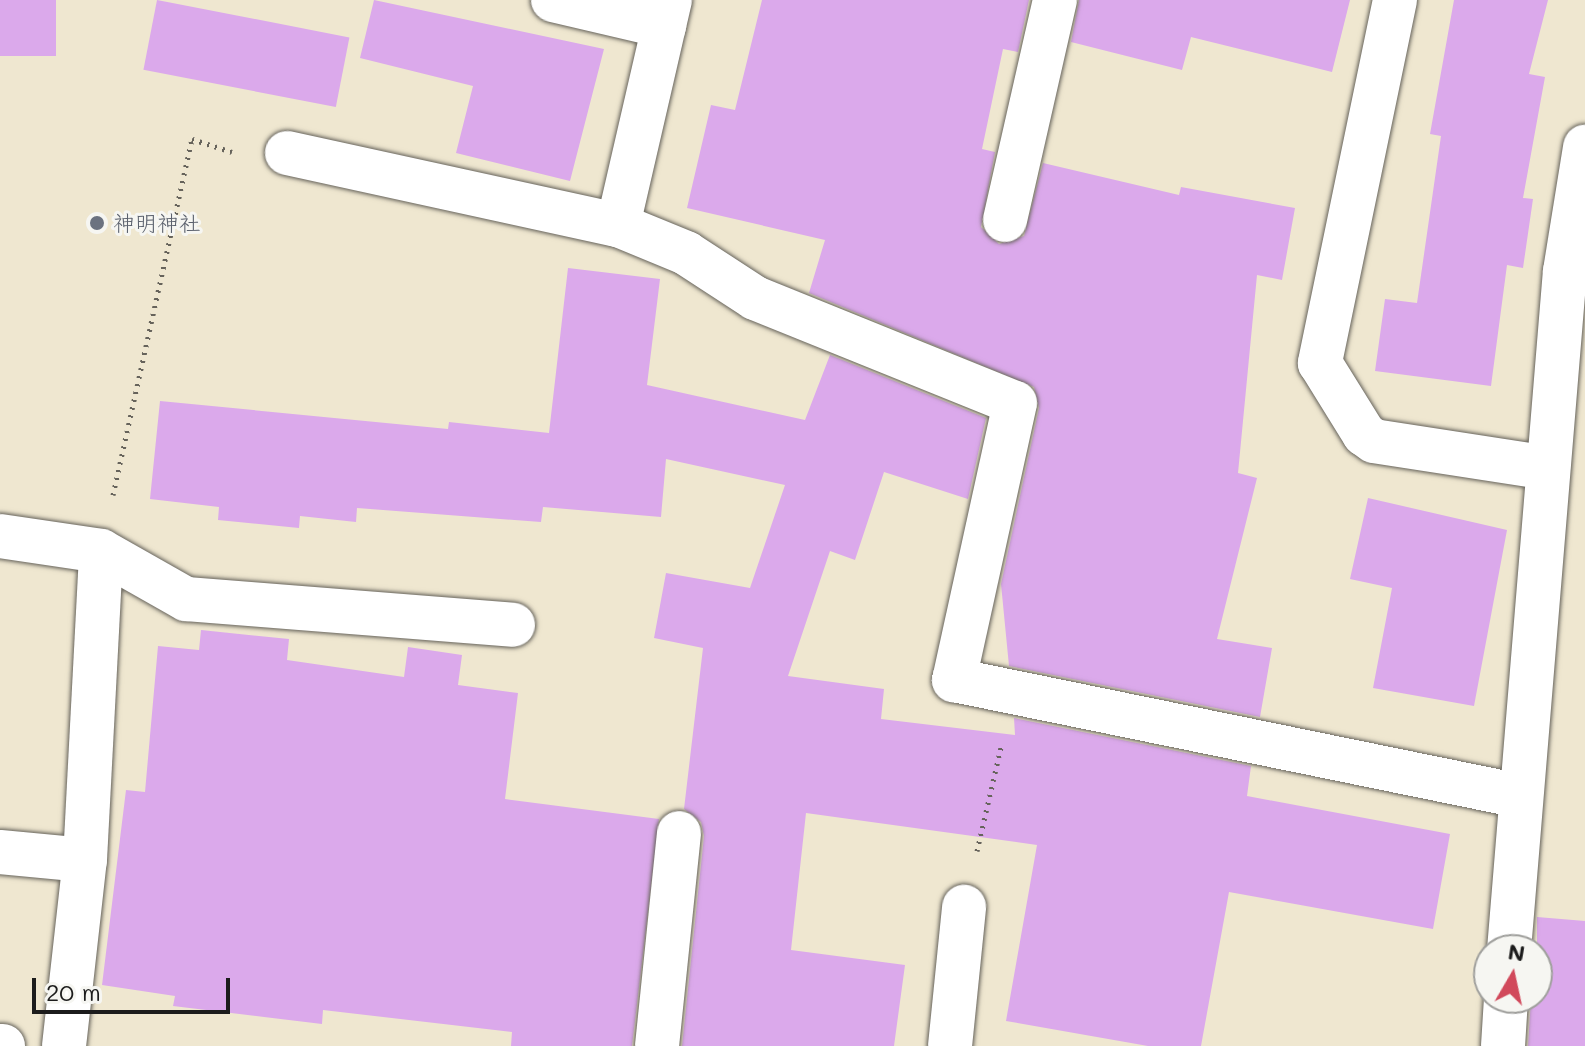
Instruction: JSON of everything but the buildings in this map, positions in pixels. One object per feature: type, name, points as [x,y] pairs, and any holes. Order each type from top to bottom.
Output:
[{"type":"street","points":[[553,0],[667,13],[618,225]]},
{"type":"street","points":[[1005,220],[1055,0]]},
{"type":"street","points":[[1395,0],[1320,363],[1364,434],[1374,441],[1548,468]]},
{"type":"street","points":[[1510,934],[1565,271],[1585,147]]},
{"type":"street","points":[[287,153],[618,225],[686,253],[755,298],[1015,403],[954,680],[1520,796]]},
{"type":"street","points":[[0,536],[101,551],[186,599],[513,625]]},
{"type":"street","points":[[64,1046],[85,860],[101,551]]},
{"type":"street","points":[[657,1046],[679,833]]},
{"type":"street","points":[[0,852],[85,860]]},
{"type":"street","points":[[950,1046],[964,907]]},
{"type":"street","points":[[1503,1046],[1505,1014]]},
{"type":"path","points":[[101,551],[192,139],[254,157],[287,153]]},
{"type":"path","points":[[964,907],[1014,692]]},
{"type":"place","name":"神明神社","points":[[97,223]]}]
